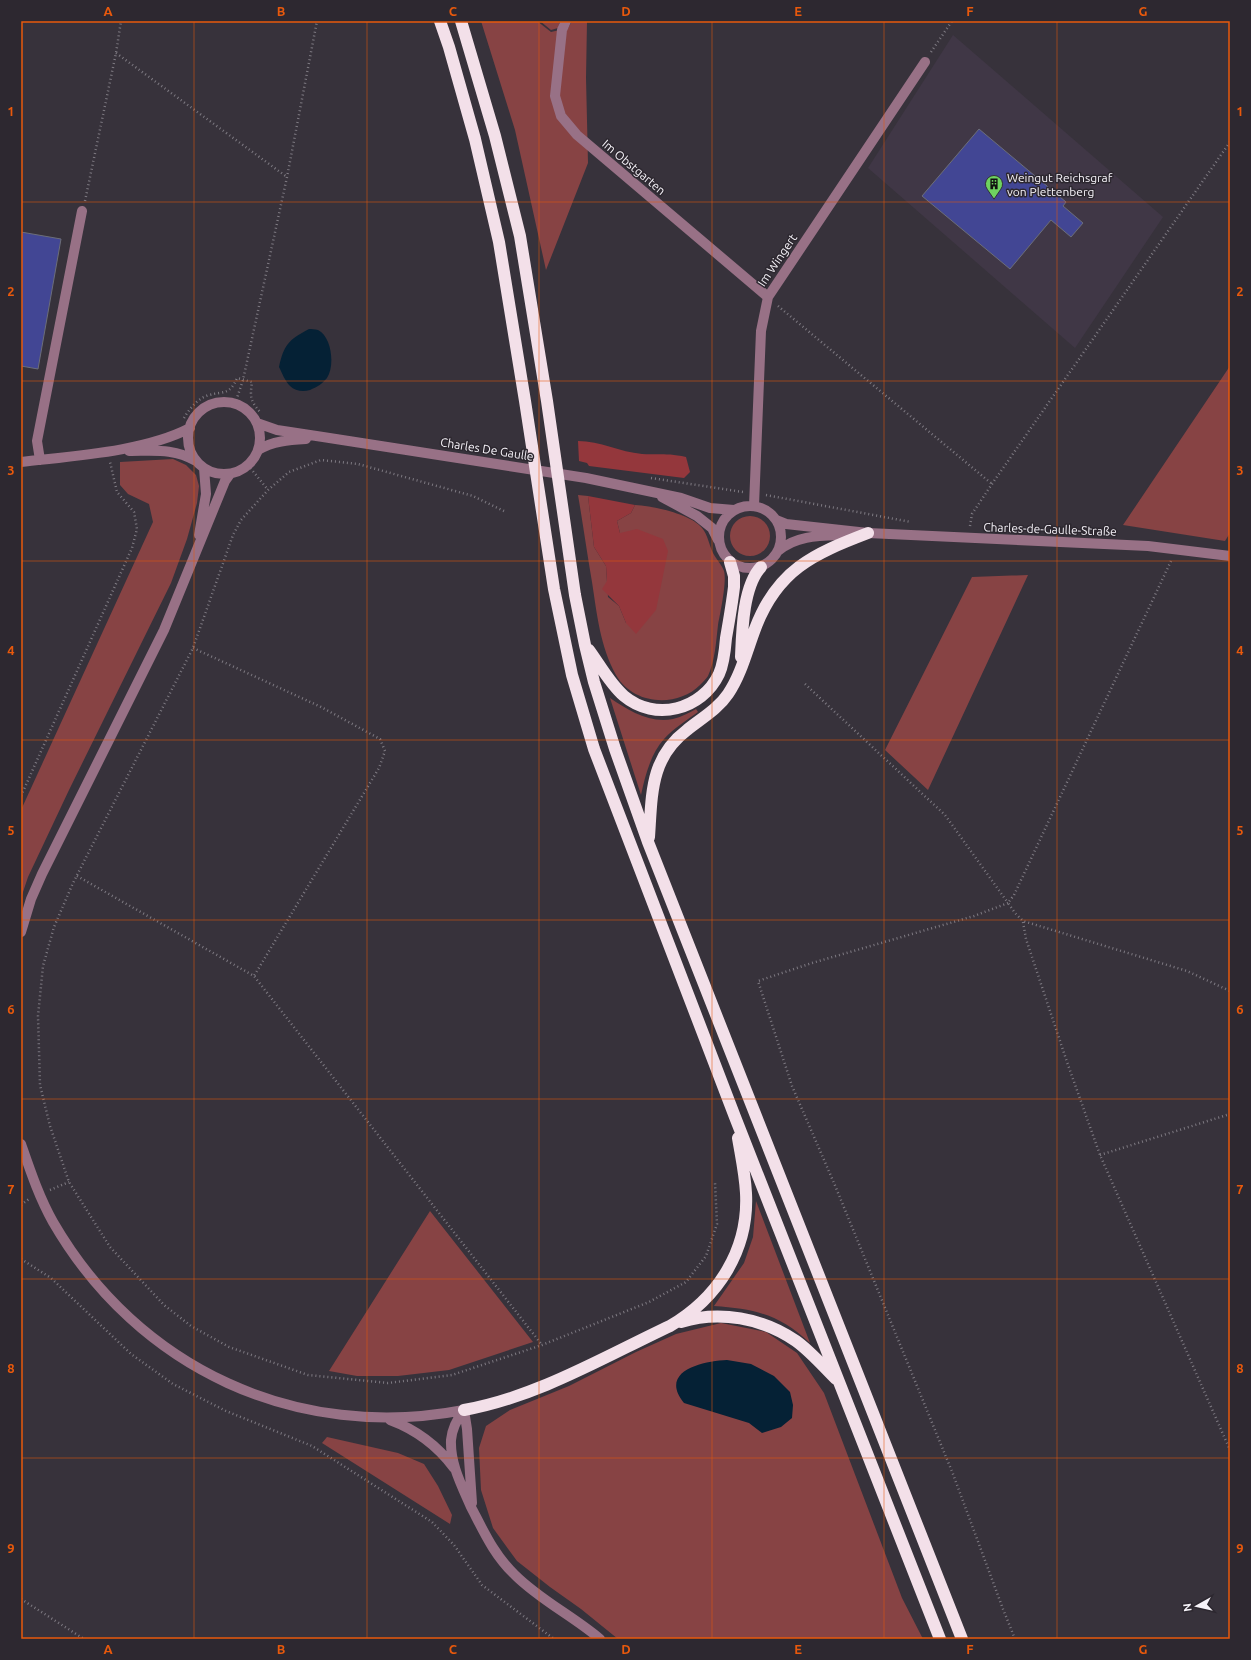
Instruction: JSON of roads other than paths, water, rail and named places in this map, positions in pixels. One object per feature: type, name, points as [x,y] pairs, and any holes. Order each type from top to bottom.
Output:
[{"type":"highway","points":[[440,21],[449,47],[475,139],[499,242],[554,589],[572,676],[594,749],[735,1117],[940,1639]]},
{"type":"highway","points":[[461,21],[495,136],[520,236],[547,401],[575,594],[594,682],[615,749],[648,842],[962,1639]]},
{"type":"highway","points":[[648,842],[652,787],[664,755],[678,738],[722,702],[733,687],[759,618],[767,603],[789,575],[816,555],[830,547],[868,533]]},
{"type":"highway","points":[[585,645],[618,690],[633,703],[642,707],[662,710],[672,710],[691,704],[700,698],[711,687],[719,673],[722,663],[734,587],[734,576],[730,562]]},
{"type":"highway","points":[[740,668],[741,644],[748,588],[754,575],[761,567]]},
{"type":"highway","points":[[464,1410],[507,1400],[546,1385],[670,1326],[697,1308],[720,1284],[736,1255],[745,1224],[746,1192],[735,1117]]},
{"type":"highway","points":[[670,1326],[697,1319],[725,1317],[748,1320],[770,1327],[797,1342],[838,1381]]},
{"type":"street","name":"Im Obstgarten","points":[[566,21],[562,30],[555,96],[561,116],[577,135],[768,297]]},
{"type":"street","name":"Im Wingert","points":[[754,506],[761,331],[768,297],[925,62]]},
{"type":"street","points":[[40,460],[37,442],[82,211]]},
{"type":"street","points":[[109,451],[173,452],[186,455],[204,468],[216,473],[230,474],[248,465],[258,450],[260,436],[257,423],[248,412],[235,404],[219,403],[204,409],[193,421],[190,428],[189,445],[196,461]]},
{"type":"street","name":"Charles De Gaulle","points":[[257,423],[277,430],[586,478],[681,498],[710,508],[734,510]]},
{"type":"street","points":[[21,462],[109,451],[161,440],[178,435],[190,428]]},
{"type":"street","name":"Charles De Gaulle","points":[[258,450],[282,440],[323,437]]},
{"type":"street","points":[[192,564],[206,494],[204,468]]},
{"type":"street","points":[[21,932],[42,874],[164,630],[225,482],[230,474]]},
{"type":"street","name":"Charles De Gaulle","points":[[646,490],[697,516],[712,528],[718,540]]},
{"type":"street","points":[[744,506],[754,506],[764,509],[776,520],[779,526],[781,539],[778,551],[771,560],[761,567],[745,568],[730,562],[723,554],[718,540],[722,522],[729,513],[744,506]]},
{"type":"street","name":"Charles-de-Gaulle-Straße","points":[[776,520],[786,524],[868,533],[1176,548],[1230,556]]},
{"type":"street","name":"Charles-de-Gaulle-Straße","points":[[778,551],[787,544],[797,540],[868,533]]},
{"type":"street","points":[[21,1144],[40,1195],[68,1245],[102,1291],[123,1312],[167,1349],[217,1378],[270,1400],[326,1414],[384,1418],[420,1416],[464,1410]]},
{"type":"street","points":[[464,1410],[454,1426],[451,1441],[453,1457],[456,1470],[478,1524],[494,1551],[514,1574],[538,1594],[600,1639]]},
{"type":"street","points":[[464,1410],[467,1429],[473,1509]]},
{"type":"street","points":[[384,1418],[405,1426],[425,1438],[456,1470]]},
{"type":"water","points":[[309,329],[318,330],[326,339],[331,352],[331,366],[327,378],[321,384],[310,390],[299,391],[292,388],[288,384],[279,367],[283,353],[288,344],[296,336]]},
{"type":"water","points":[[727,1360],[751,1364],[774,1376],[790,1392],[793,1405],[792,1418],[781,1427],[762,1433],[749,1423],[684,1403],[677,1392],[676,1383],[680,1376],[687,1370],[696,1366]]},
{"type":"place","name":"Weingut Reichsgraf von Plettenberg","points":[[994,199]]}]
